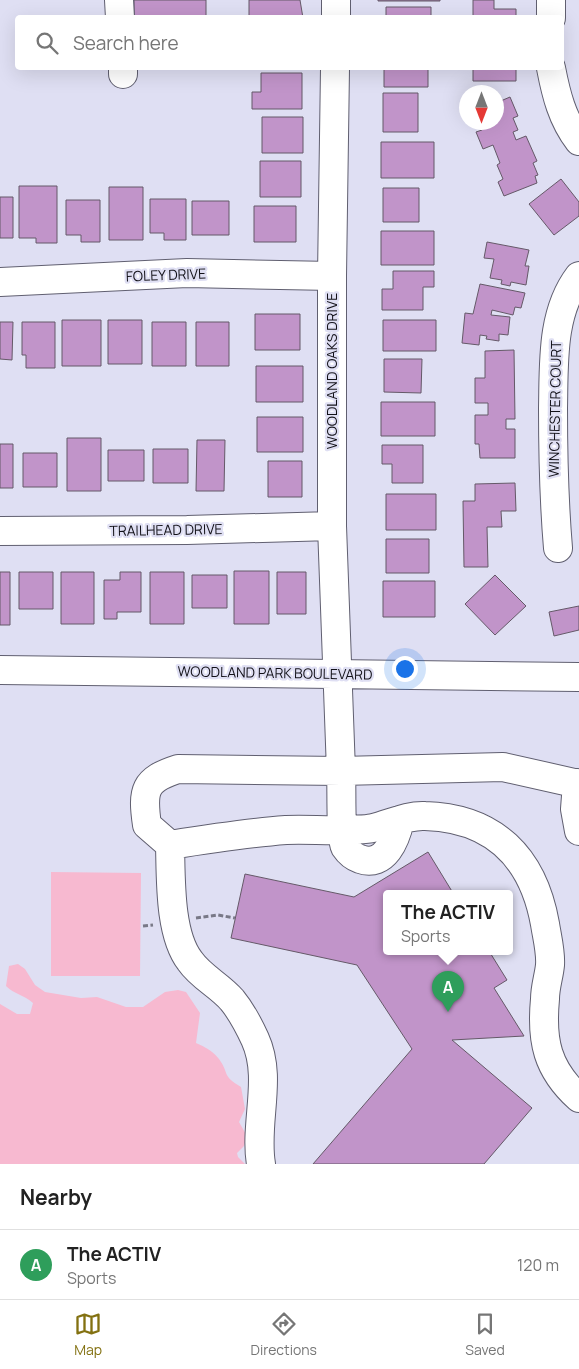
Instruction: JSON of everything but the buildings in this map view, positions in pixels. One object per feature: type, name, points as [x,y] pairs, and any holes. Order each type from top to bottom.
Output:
[{"type":"street","points":[[119,0],[120,15]]},
{"type":"street","points":[[336,0],[336,15]]},
{"type":"street","points":[[550,15],[551,0]]},
{"type":"street","name":"WOODLAND OAKS DRIVE","points":[[335,70],[332,276],[332,526],[339,673],[343,830]]},
{"type":"street","points":[[551,70],[557,97],[571,130],[579,141]]},
{"type":"street","name":"FOLEY DRIVE","points":[[0,282],[187,273],[332,276]]},
{"type":"street","name":"WINCHESTER COURT","points":[[558,548],[552,474],[554,359],[557,328],[570,288],[579,276]]},
{"type":"street","name":"TRAILHEAD DRIVE","points":[[0,531],[187,530],[332,526]]},
{"type":"street","name":"WOODLAND PARK BOULEVARD","points":[[0,670],[579,677]]},
{"type":"street","points":[[262,1164],[258,1145],[263,1072],[256,1041],[231,999],[206,979],[188,960],[175,923],[171,900],[170,845],[147,825],[146,790],[158,775],[178,769],[341,771],[503,766],[578,783],[575,809],[579,831]]},
{"type":"street","points":[[170,845],[289,830],[372,828],[422,816],[450,818],[483,829],[510,846],[526,869],[541,904],[550,964],[545,998],[545,1036],[550,1062],[567,1087],[579,1098]]},
{"type":"shaded area","points":[[51,872],[141,873],[140,976],[51,976]]},
{"type":"shaded area","points":[[18,964],[25,969],[35,985],[45,992],[81,998],[97,997],[126,1007],[143,1007],[165,992],[178,990],[186,992],[200,1013],[196,1043],[214,1054],[219,1059],[228,1077],[241,1087],[245,1109],[239,1122],[247,1136],[244,1146],[237,1153],[238,1157],[245,1164],[0,1164],[0,1004],[17,1014],[30,1014],[33,1003],[6,986],[9,966]]},
{"type":"place","name":"The ACTIV","points":[[448,1012]]}]
